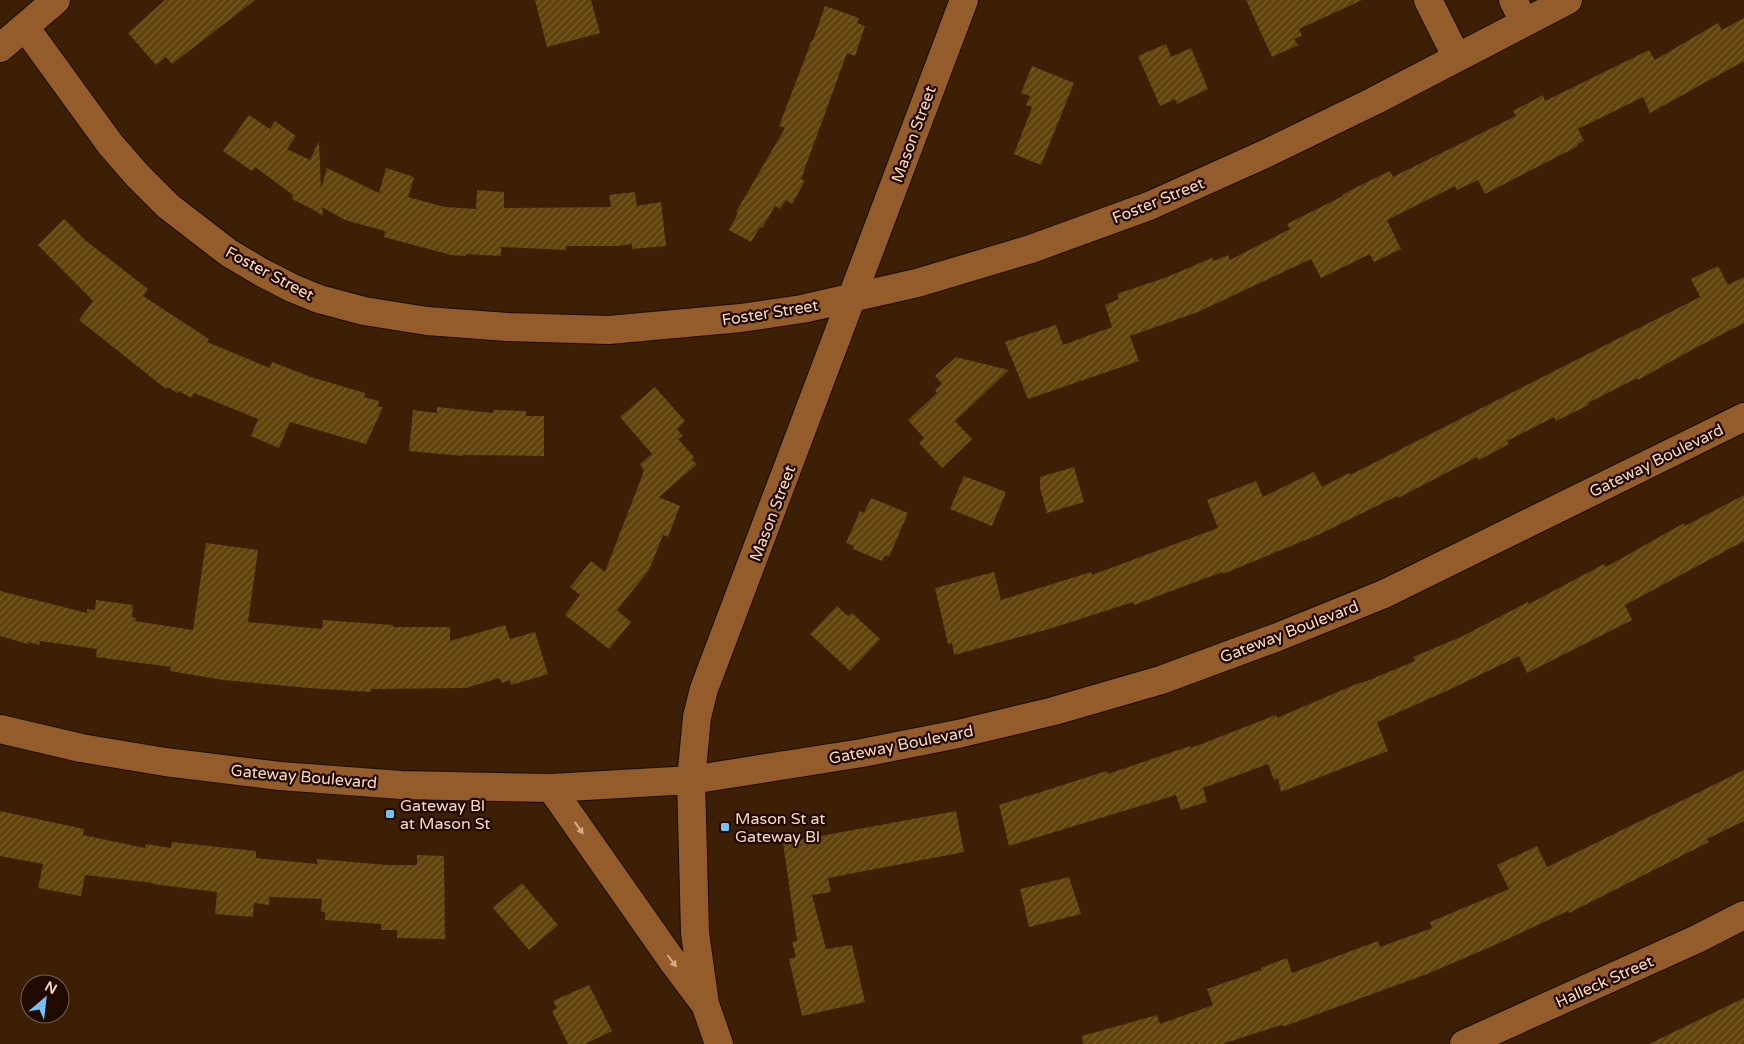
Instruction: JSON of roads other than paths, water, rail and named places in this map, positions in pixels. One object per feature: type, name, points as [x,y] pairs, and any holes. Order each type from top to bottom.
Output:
[{"type":"street","points":[[0,48],[56,0]]},
{"type":"street","name":"Mason Street","points":[[719,1044],[705,1004],[695,933],[691,780],[696,717],[704,689],[964,0]]},
{"type":"street","points":[[1428,0],[1456,58]]},
{"type":"street","name":"Foster Street","points":[[25,27],[110,144],[168,206],[229,253],[276,280],[319,299],[364,311],[427,321],[508,327],[610,330],[741,318],[802,309],[916,284],[1031,249],[1149,206],[1274,150],[1456,58],[1519,11],[1568,0]]},
{"type":"street","name":"Gateway Boulevard","points":[[0,729],[91,749],[166,762],[280,776],[401,785],[551,788],[691,780],[862,753],[958,734],[1054,711],[1161,680],[1275,638],[1384,594],[1744,416]]},
{"type":"street","points":[[551,788],[671,959],[705,1004]]},
{"type":"street","name":"Halleck Street","points":[[1464,1044],[1697,939],[1744,915]]},
{"type":"place","name":"Gateway Bl at Mason St","points":[[390,814]]},
{"type":"place","name":"Mason St at Gateway Bl","points":[[725,827]]}]
